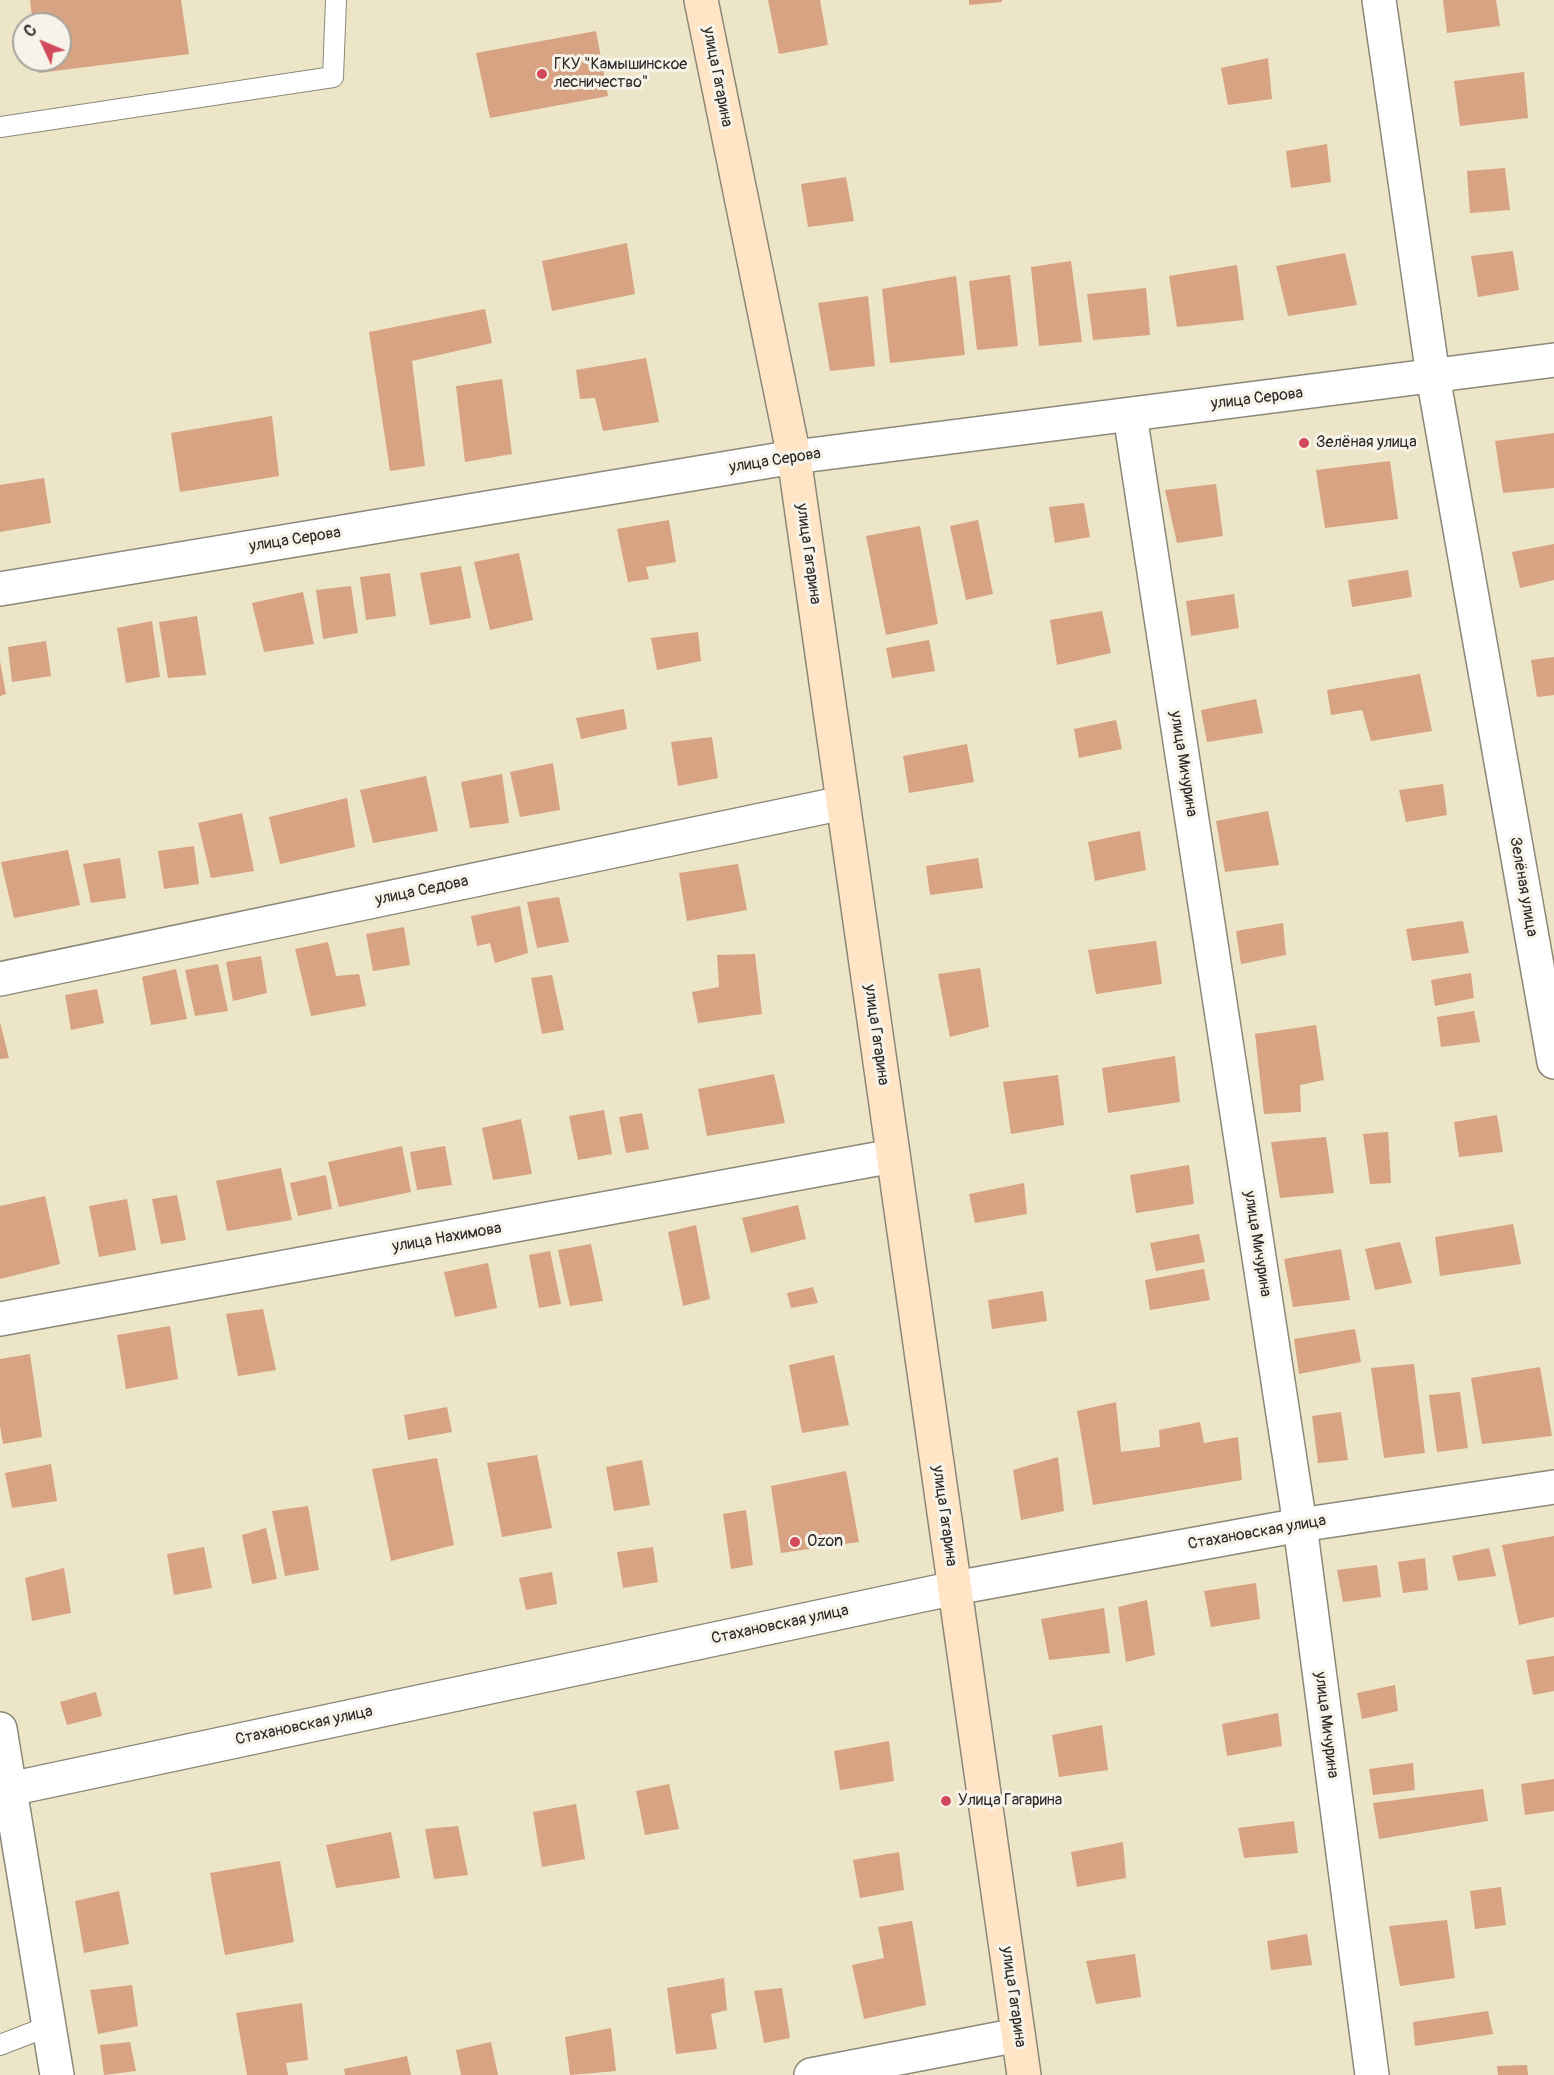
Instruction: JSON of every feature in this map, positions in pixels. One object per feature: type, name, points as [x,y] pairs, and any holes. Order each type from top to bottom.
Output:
[{"type":"main road","name":"улица Гагарина","points":[[701,0],[794,457],[1024,2075]]},
{"type":"street","name":"Зелёная улица","points":[[1379,0],[1433,376],[1554,1062]]},
{"type":"street","name":"улица Серова","points":[[0,589],[794,457],[1554,360]]},
{"type":"street","name":"улица Мичурина","points":[[1130,415],[1300,1525],[1372,2075]]},
{"type":"street","name":"улица Седова","points":[[0,979],[843,803]]},
{"type":"street","name":"улица Нахимова","points":[[0,1319],[893,1156]]},
{"type":"street","name":"Стахановская улица","points":[[10,1789],[955,1588],[1300,1525],[1554,1487]]},
{"type":"street","points":[[0,1729],[57,2075]]},
{"type":"street","points":[[811,2075],[1018,2035]]},
{"type":"lane","points":[[0,127],[333,77],[336,0]]},
{"type":"lane","points":[[0,2045],[49,2026]]},
{"type":"building","points":[[30,0],[181,0],[189,54],[72,69],[72,12],[32,12]]},
{"type":"building","points":[[768,0],[820,0],[828,45],[779,54]]},
{"type":"building","points":[[969,0],[1002,0],[1002,2],[969,5]]},
{"type":"building","points":[[1443,0],[1496,0],[1500,26],[1447,33]]},
{"type":"building","name":"ГКУ \"Камышинское лесничество\"","points":[[596,31],[608,96],[490,118],[476,53]]},
{"type":"building","points":[[1268,58],[1272,99],[1228,105],[1221,68]]},
{"type":"building","points":[[1524,72],[1528,118],[1460,126],[1454,81]]},
{"type":"building","points":[[1327,144],[1331,182],[1291,188],[1286,151]]},
{"type":"building","points":[[1505,168],[1510,210],[1470,213],[1467,171]]},
{"type":"building","points":[[846,177],[854,221],[808,227],[801,184]]},
{"type":"building","points":[[627,243],[635,294],[552,311],[542,261]]},
{"type":"building","points":[[1513,251],[1519,290],[1478,297],[1471,256]]},
{"type":"building","points":[[1345,253],[1357,305],[1288,316],[1276,266]]},
{"type":"building","points":[[1071,261],[1082,342],[1039,346],[1031,267]]},
{"type":"building","points":[[1237,265],[1244,320],[1177,327],[1169,276]]},
{"type":"building","points":[[1010,275],[1018,346],[977,350],[969,281]]},
{"type":"building","points":[[956,276],[965,355],[890,363],[882,289]]},
{"type":"building","points":[[1146,288],[1150,335],[1093,340],[1087,294]]},
{"type":"building","points":[[868,296],[875,366],[830,371],[818,303]]},
{"type":"building","points":[[485,309],[492,343],[412,361],[425,466],[390,471],[369,332]]},
{"type":"building","points":[[646,358],[659,422],[603,431],[595,398],[580,399],[576,370]]},
{"type":"building","points":[[502,379],[512,454],[465,462],[456,386]]},
{"type":"building","points":[[272,416],[279,476],[180,492],[171,433]]},
{"type":"building","points":[[1554,433],[1554,488],[1503,493],[1495,441]]},
{"type":"building","points":[[1390,461],[1398,519],[1325,528],[1316,470]]},
{"type":"building","points":[[44,478],[51,523],[0,532],[0,485]]},
{"type":"building","points":[[1216,484],[1223,536],[1177,543],[1165,490]]},
{"type":"building","points":[[1084,503],[1090,537],[1055,543],[1049,507]]},
{"type":"building","points":[[669,520],[676,562],[646,567],[649,579],[628,582],[617,529]]},
{"type":"building","points":[[978,520],[993,594],[966,600],[950,526]]},
{"type":"building","points":[[920,526],[938,624],[886,635],[866,536]]},
{"type":"building","points":[[1554,544],[1554,580],[1520,588],[1512,552]]},
{"type":"building","points":[[519,553],[533,620],[490,630],[474,562]]},
{"type":"building","points":[[461,566],[471,618],[430,625],[420,573]]},
{"type":"building","points":[[1408,570],[1412,597],[1352,607],[1348,580]]},
{"type":"building","points":[[390,573],[396,616],[366,620],[360,577]]},
{"type":"building","points":[[351,586],[358,633],[323,639],[316,590]]},
{"type":"building","points":[[303,592],[314,644],[264,652],[252,603]]},
{"type":"building","points":[[1234,594],[1239,628],[1191,636],[1186,601]]},
{"type":"building","points":[[1102,611],[1111,653],[1057,665],[1050,620]]},
{"type":"building","points":[[197,616],[206,675],[168,678],[159,622]]},
{"type":"building","points":[[152,621],[160,677],[126,683],[117,628]]},
{"type":"building","points":[[698,632],[701,661],[657,670],[651,638]]},
{"type":"building","points":[[929,640],[935,671],[892,678],[886,648]]},
{"type":"building","points":[[46,641],[51,676],[12,682],[8,647]]},
{"type":"building","points":[[1554,657],[1554,695],[1537,697],[1531,660]]},
{"type":"building","points":[[0,661],[6,694],[0,696]]},
{"type":"building","points":[[1420,674],[1432,731],[1371,741],[1362,710],[1331,715],[1327,690]]},
{"type":"building","points":[[1256,699],[1263,733],[1207,742],[1201,710]]},
{"type":"building","points":[[624,709],[627,729],[581,739],[576,718]]},
{"type":"building","points":[[1116,720],[1122,749],[1079,758],[1074,729]]},
{"type":"building","points":[[712,737],[718,778],[678,786],[671,742]]},
{"type":"building","points":[[967,744],[974,782],[909,793],[903,756]]},
{"type":"building","points":[[553,763],[560,810],[520,817],[510,772]]},
{"type":"building","points":[[502,774],[509,823],[470,828],[461,782]]},
{"type":"building","points":[[426,776],[438,831],[373,843],[360,790]]},
{"type":"building","points":[[1443,784],[1447,815],[1406,822],[1399,790]]},
{"type":"building","points":[[347,798],[355,847],[280,864],[269,817]]},
{"type":"building","points":[[1268,811],[1279,865],[1225,872],[1216,821]]},
{"type":"building","points":[[242,813],[254,871],[211,878],[198,823]]},
{"type":"building","points":[[1140,831],[1146,870],[1095,881],[1088,842]]},
{"type":"building","points":[[194,846],[199,884],[164,889],[158,851]]},
{"type":"building","points":[[68,850],[80,905],[14,918],[1,862]]},
{"type":"building","points":[[120,858],[126,898],[91,903],[83,864]]},
{"type":"building","points":[[978,858],[983,888],[930,895],[926,866]]},
{"type":"building","points":[[738,864],[747,910],[687,921],[679,873]]},
{"type":"building","points":[[559,897],[569,942],[537,948],[527,902]]},
{"type":"building","points":[[520,906],[528,953],[495,963],[490,943],[477,946],[471,916]]},
{"type":"building","points":[[1463,921],[1469,953],[1412,961],[1406,929]]},
{"type":"building","points":[[1283,923],[1286,955],[1241,964],[1236,931]]},
{"type":"building","points":[[404,927],[410,965],[373,971],[366,934]]},
{"type":"building","points":[[1156,941],[1162,984],[1096,994],[1088,950]]},
{"type":"building","points":[[328,942],[336,976],[359,974],[366,1006],[311,1016],[295,949]]},
{"type":"building","points":[[755,954],[762,1014],[698,1023],[692,992],[719,987],[717,955]]},
{"type":"building","points":[[261,956],[267,993],[233,1001],[226,962]]},
{"type":"building","points":[[218,964],[228,1011],[195,1016],[185,970]]},
{"type":"building","points":[[980,968],[989,1027],[950,1037],[938,974]]},
{"type":"building","points":[[176,969],[187,1019],[151,1025],[142,977]]},
{"type":"building","points":[[1471,973],[1474,998],[1435,1006],[1431,980]]},
{"type":"building","points":[[552,975],[564,1030],[542,1034],[531,978]]},
{"type":"building","points":[[97,989],[104,1023],[71,1030],[65,995]]},
{"type":"building","points":[[1474,1011],[1480,1042],[1441,1047],[1437,1017]]},
{"type":"building","points":[[0,1022],[9,1058],[0,1059]]},
{"type":"building","points":[[1316,1025],[1324,1080],[1300,1085],[1301,1112],[1264,1114],[1255,1034]]},
{"type":"building","points":[[1175,1056],[1180,1102],[1108,1113],[1102,1068]]},
{"type":"building","points":[[774,1074],[785,1123],[707,1136],[698,1089]]},
{"type":"building","points":[[1058,1075],[1064,1125],[1011,1134],[1003,1082]]},
{"type":"building","points":[[604,1110],[612,1154],[578,1160],[569,1116]]},
{"type":"building","points":[[642,1113],[649,1149],[626,1153],[619,1117]]},
{"type":"building","points":[[1497,1115],[1503,1152],[1459,1157],[1454,1122]]},
{"type":"building","points":[[521,1119],[532,1174],[493,1180],[482,1128]]},
{"type":"building","points":[[1388,1132],[1391,1183],[1370,1184],[1363,1134]]},
{"type":"building","points":[[1326,1137],[1334,1193],[1280,1198],[1271,1142]]},
{"type":"building","points":[[402,1146],[411,1192],[339,1207],[328,1162]]},
{"type":"building","points":[[445,1146],[452,1185],[417,1190],[410,1152]]},
{"type":"building","points":[[1189,1165],[1194,1204],[1136,1213],[1130,1175]]},
{"type":"building","points":[[281,1168],[292,1220],[227,1231],[216,1181]]},
{"type":"building","points":[[326,1175],[332,1209],[298,1216],[290,1183]]},
{"type":"building","points":[[1024,1183],[1027,1214],[975,1223],[969,1194]]},
{"type":"building","points":[[177,1195],[186,1240],[161,1244],[152,1199]]},
{"type":"building","points":[[45,1196],[60,1264],[0,1279],[0,1206]]},
{"type":"building","points":[[127,1199],[136,1250],[99,1257],[89,1206]]},
{"type":"building","points":[[798,1205],[806,1239],[751,1253],[742,1218]]},
{"type":"building","points":[[1513,1224],[1521,1264],[1440,1276],[1435,1237]]},
{"type":"building","points":[[696,1225],[710,1299],[683,1306],[668,1232]]},
{"type":"building","points":[[1199,1234],[1205,1262],[1156,1271],[1150,1243]]},
{"type":"building","points":[[1400,1242],[1412,1283],[1375,1290],[1365,1249]]},
{"type":"building","points":[[591,1244],[603,1301],[570,1306],[558,1250]]},
{"type":"building","points":[[1341,1249],[1350,1300],[1293,1307],[1284,1259]]},
{"type":"building","points":[[550,1251],[561,1304],[539,1308],[529,1255]]},
{"type":"building","points":[[488,1263],[497,1308],[455,1317],[444,1272]]},
{"type":"building","points":[[1204,1269],[1210,1300],[1150,1310],[1145,1280]]},
{"type":"building","points":[[813,1287],[818,1303],[791,1308],[787,1293]]},
{"type":"building","points":[[1043,1291],[1047,1321],[992,1329],[988,1300]]},
{"type":"building","points":[[263,1309],[276,1370],[238,1376],[226,1314]]},
{"type":"building","points":[[170,1326],[178,1379],[126,1389],[117,1335]]},
{"type":"building","points":[[1355,1329],[1361,1362],[1299,1374],[1294,1339]]},
{"type":"building","points":[[30,1354],[42,1437],[3,1444],[0,1426],[0,1359]]},
{"type":"building","points":[[834,1355],[849,1425],[802,1433],[789,1365]]},
{"type":"building","points":[[1414,1364],[1425,1453],[1384,1458],[1371,1368]]},
{"type":"building","points":[[1540,1367],[1552,1436],[1482,1444],[1471,1378]]},
{"type":"building","points":[[1460,1392],[1468,1448],[1437,1452],[1429,1395]]},
{"type":"building","points":[[1116,1402],[1121,1452],[1160,1447],[1159,1430],[1200,1422],[1204,1443],[1238,1437],[1242,1480],[1093,1505],[1077,1411]]},
{"type":"building","points":[[447,1407],[452,1432],[408,1440],[404,1415]]},
{"type":"building","points":[[1341,1412],[1348,1460],[1318,1463],[1312,1416]]},
{"type":"building","points":[[537,1455],[552,1528],[502,1537],[487,1463]]},
{"type":"building","points":[[1058,1457],[1064,1511],[1021,1520],[1013,1470]]},
{"type":"building","points":[[437,1458],[454,1545],[391,1561],[372,1469]]},
{"type":"building","points":[[642,1460],[650,1505],[614,1511],[606,1467]]},
{"type":"building","points":[[51,1464],[57,1501],[12,1508],[5,1473]]},
{"type":"building","points":[[846,1471],[859,1542],[781,1553],[771,1486]]},
{"type":"building","points":[[308,1506],[319,1570],[285,1576],[272,1511]]},
{"type":"building","points":[[746,1510],[753,1565],[731,1569],[723,1514]]},
{"type":"building","points":[[266,1528],[277,1579],[252,1584],[242,1535]]},
{"type":"building","points":[[1554,1536],[1554,1617],[1519,1625],[1502,1545]]},
{"type":"building","points":[[204,1547],[212,1588],[174,1595],[167,1554]]},
{"type":"building","points":[[653,1547],[658,1582],[623,1588],[617,1552]]},
{"type":"building","points":[[1489,1548],[1496,1576],[1458,1581],[1452,1556]]},
{"type":"building","points":[[1425,1558],[1428,1590],[1403,1593],[1398,1562]]},
{"type":"building","points":[[1377,1565],[1381,1597],[1343,1602],[1337,1570]]},
{"type":"building","points":[[64,1568],[71,1613],[32,1621],[25,1578]]},
{"type":"building","points":[[552,1572],[557,1604],[526,1610],[519,1578]]},
{"type":"building","points":[[1256,1583],[1260,1619],[1211,1627],[1204,1591]]},
{"type":"building","points":[[1147,1600],[1155,1655],[1126,1662],[1118,1607]]},
{"type":"building","points":[[1104,1608],[1110,1653],[1049,1660],[1041,1619]]},
{"type":"building","points":[[1554,1656],[1554,1691],[1533,1695],[1526,1660]]},
{"type":"building","points":[[1395,1685],[1398,1711],[1362,1719],[1357,1693]]},
{"type":"building","points":[[96,1692],[102,1716],[67,1725],[60,1702]]},
{"type":"building","points":[[1278,1713],[1282,1746],[1227,1756],[1222,1724]]},
{"type":"building","points":[[1102,1725],[1108,1770],[1059,1777],[1052,1735]]},
{"type":"building","points":[[889,1741],[894,1781],[840,1790],[834,1751]]},
{"type":"building","points":[[1413,1763],[1415,1790],[1373,1795],[1369,1769]]},
{"type":"building","points":[[1554,1779],[1554,1811],[1525,1815],[1521,1784]]},
{"type":"building","points":[[669,1784],[679,1829],[645,1835],[636,1791]]},
{"type":"building","points":[[1483,1789],[1488,1821],[1379,1839],[1373,1803]]},
{"type":"building","points":[[576,1804],[585,1859],[542,1867],[533,1812]]},
{"type":"building","points":[[1294,1821],[1298,1853],[1244,1858],[1238,1828]]},
{"type":"building","points":[[458,1826],[468,1875],[434,1879],[425,1829]]},
{"type":"building","points":[[391,1832],[400,1878],[336,1888],[326,1845]]},
{"type":"building","points":[[1123,1842],[1126,1878],[1077,1887],[1071,1852]]},
{"type":"building","points":[[899,1852],[904,1890],[860,1898],[853,1860]]},
{"type":"building","points":[[280,1861],[294,1942],[225,1955],[210,1873]]},
{"type":"building","points":[[1501,1887],[1506,1925],[1475,1929],[1470,1891]]},
{"type":"building","points":[[119,1891],[129,1944],[84,1953],[75,1901]]},
{"type":"building","points":[[1447,1920],[1455,1978],[1400,1986],[1389,1926]]},
{"type":"building","points":[[912,1921],[926,2005],[864,2019],[852,1965],[884,1958],[878,1927]]},
{"type":"building","points":[[1307,1934],[1312,1965],[1271,1970],[1267,1941]]},
{"type":"building","points":[[1135,1954],[1141,1997],[1096,2004],[1086,1961]]},
{"type":"building","points":[[724,1978],[727,2010],[711,2014],[717,2049],[676,2054],[667,1988]]},
{"type":"building","points":[[132,1985],[138,2026],[98,2034],[90,1990]]},
{"type":"building","points":[[782,1988],[790,2038],[764,2043],[754,1991]]},
{"type":"building","points":[[302,2003],[308,2060],[286,2063],[288,2075],[247,2075],[236,2013]]},
{"type":"building","points":[[1488,2011],[1493,2034],[1415,2046],[1413,2022]]},
{"type":"building","points":[[611,2028],[616,2071],[570,2075],[565,2037]]},
{"type":"building","points":[[130,2042],[136,2071],[104,2075],[100,2045]]},
{"type":"building","points":[[491,2042],[498,2075],[461,2075],[456,2050]]},
{"type":"building","points":[[407,2056],[411,2075],[345,2075],[344,2069]]},
{"type":"building","points":[[1527,2065],[1528,2075],[1498,2075],[1497,2066]]},
{"type":"place","name":"ГКУ \"Камышинское лесничество\"","points":[[542,74]]},
{"type":"place","name":"Зелёная улица","points":[[1304,443]]},
{"type":"place","name":"Ozon","points":[[795,1542]]},
{"type":"place","name":"Улица Гагарина","points":[[946,1801]]}]
